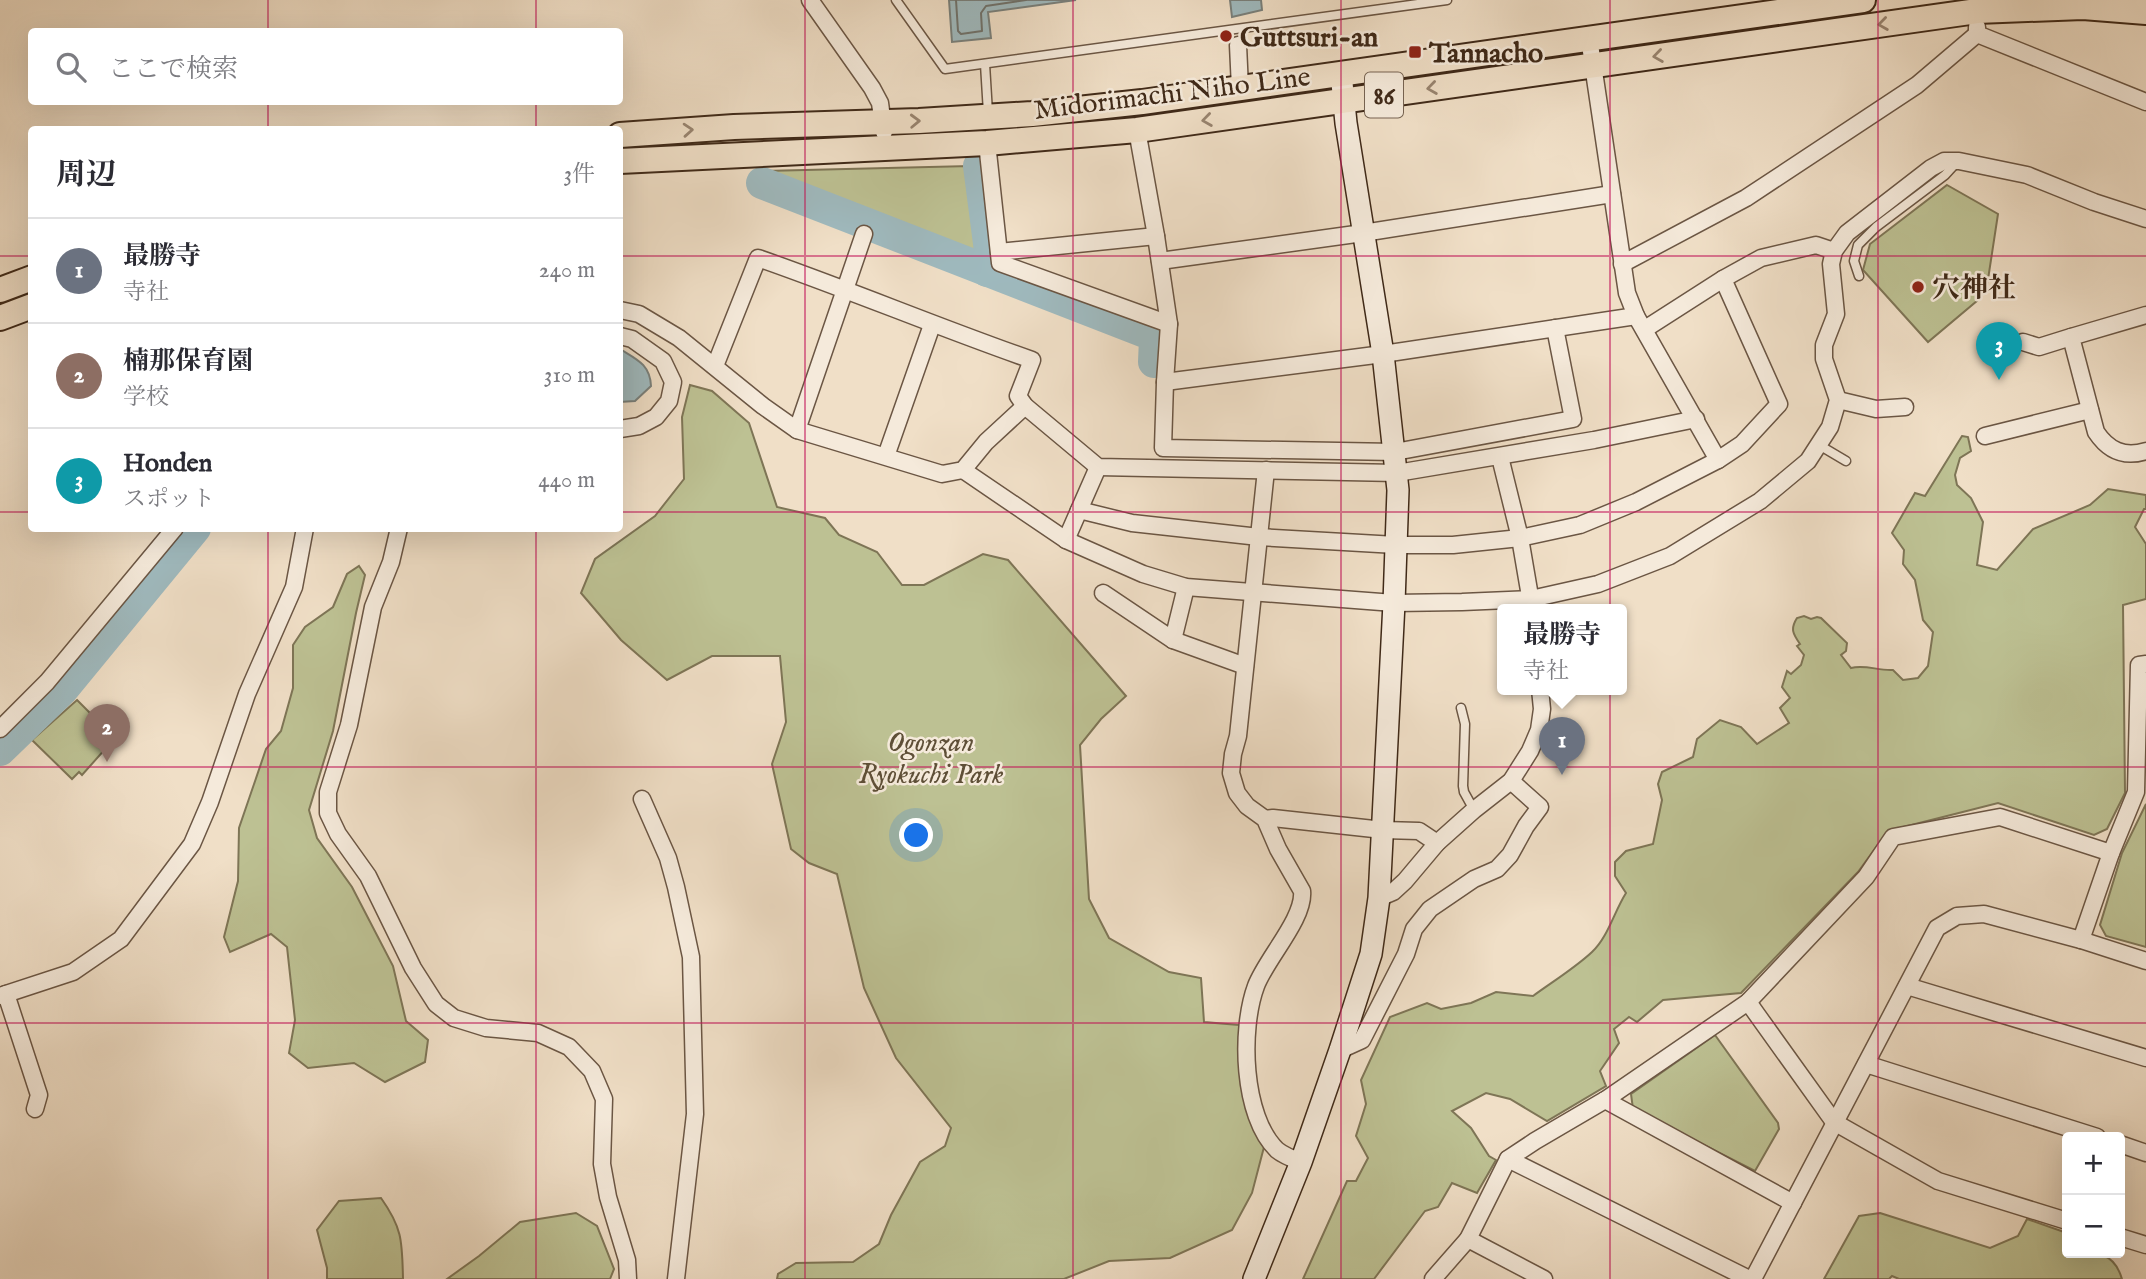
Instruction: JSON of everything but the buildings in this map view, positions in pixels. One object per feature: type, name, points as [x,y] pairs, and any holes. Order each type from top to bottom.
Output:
[{"type":"main road","name":"Midorimachi Niho Line","points":[[623,135],[989,117],[1142,102],[1807,4],[1863,0]]},
{"type":"main road","name":"Midorimachi Niho Line","points":[[623,160],[987,144],[1137,130],[1593,65],[1977,15],[2083,7],[2146,12]]},
{"type":"main road","points":[[0,290],[28,280]]},
{"type":"main road","points":[[0,318],[28,308]]},
{"type":"street","points":[[810,0],[880,103],[884,122],[884,148]]},
{"type":"street","points":[[1622,264],[1746,198],[1917,85],[1977,15],[2146,102]]},
{"type":"street","points":[[1589,38],[1627,293],[1640,322],[1718,460]]},
{"type":"street","points":[[1238,45],[1240,88]]},
{"type":"street","points":[[1254,1279],[1301,1162],[1340,1050],[1371,954],[1379,898],[1394,603],[1396,463],[1383,354],[1341,73]]},
{"type":"street","points":[[765,126],[765,153]]},
{"type":"street","points":[[1137,130],[1169,324],[1163,448],[1396,463],[1573,419],[1555,328]]},
{"type":"street","points":[[987,144],[1000,263],[1169,324]]},
{"type":"street","points":[[963,470],[1066,540],[1143,574],[1186,587],[1394,603],[1532,604],[1598,584],[1670,556],[1759,501],[1808,461],[1830,427],[1838,400],[1824,359],[1824,345],[1836,314],[1831,264],[1834,251],[1847,233],[1931,168],[1944,161],[1959,161],[2027,175],[2146,219]]},
{"type":"street","points":[[1160,261],[1612,194]]},
{"type":"street","points":[[797,430],[864,234]]},
{"type":"street","points":[[999,252],[1156,236]]},
{"type":"street","points":[[1165,382],[1383,354],[1555,328],[1640,322],[1761,258],[1816,245],[1834,251]]},
{"type":"street","points":[[715,366],[758,258],[1032,360],[1018,396],[1025,406],[1098,467],[1266,470],[1500,457],[1696,419]]},
{"type":"street","points":[[1079,510],[1132,523],[1259,537],[1396,545],[1453,545],[1520,538],[1580,525],[1636,502],[1718,460],[1742,444],[1779,404],[1723,279]]},
{"type":"street","points":[[623,311],[639,314],[679,338],[763,407],[797,430],[942,474],[963,470],[986,442],[1025,406]]},
{"type":"street","points":[[2023,342],[2039,346],[2146,315]]},
{"type":"street","points":[[886,456],[932,325]]},
{"type":"street","points":[[623,337],[632,339],[663,361],[673,382],[669,401],[656,418],[639,426],[623,429]]},
{"type":"street","points":[[2071,337],[2095,432],[2104,444],[2117,452],[2136,454],[2146,451]]},
{"type":"street","points":[[1838,400],[1876,409],[1905,407]]},
{"type":"street","points":[[1985,436],[2090,410]]},
{"type":"street","points":[[1500,457],[1520,538],[1532,604]]},
{"type":"street","points":[[1066,540],[1098,467]]},
{"type":"street","points":[[1266,470],[1238,736],[1231,773],[1237,793],[1247,806],[1265,819],[1278,849],[1303,891],[1303,899],[1286,935],[1266,965],[1252,1000],[1245,1045],[1255,1110],[1265,1132],[1278,1151],[1301,1162]]},
{"type":"street","points":[[0,729],[47,682],[172,532]]},
{"type":"street","points":[[35,1109],[39,1095],[3,995],[73,972],[121,939],[192,844],[210,802],[247,694],[295,587],[304,532]]},
{"type":"street","points":[[398,532],[391,562],[373,607],[349,725],[328,792],[328,813],[338,834],[368,876],[413,968],[436,1004],[454,1018],[486,1028],[538,1033],[569,1046],[592,1071],[604,1098],[603,1164],[608,1197],[627,1260],[628,1279]]},
{"type":"street","points":[[1173,640],[1186,587]]},
{"type":"street","points":[[1103,593],[1173,640],[1245,666]]},
{"type":"street","points":[[2081,940],[2111,853],[2136,792],[2139,665],[2146,664]]},
{"type":"street","points":[[1379,898],[1393,892],[1437,844],[1511,781],[1530,751],[1539,730],[1541,695]]},
{"type":"street","points":[[1340,1050],[1363,1040],[1406,954],[1414,929],[1430,909],[1474,879],[1497,869],[1510,855],[1540,807],[1511,781]]},
{"type":"street","points":[[642,799],[668,858],[691,957],[694,1138],[676,1279]]},
{"type":"street","points":[[1433,1279],[1468,1240],[1508,1159],[1605,1100],[1748,1002],[1866,877],[1893,837],[2000,817],[2111,853]]},
{"type":"street","points":[[1265,819],[1419,831],[1437,844]]},
{"type":"street","points":[[1508,1159],[1751,1279],[1937,929],[1957,916],[1984,914],[2146,961]]},
{"type":"street","points":[[1907,986],[2146,1058]]},
{"type":"street","points":[[1748,1002],[1834,1122],[1938,1181],[2062,1219]]},
{"type":"street","points":[[1866,1063],[2081,1132]]},
{"type":"street","points":[[1605,1100],[1793,1203]]},
{"type":"street","points":[[2125,1146],[2146,1153]]},
{"type":"street","points":[[2125,1239],[2146,1245]]},
{"type":"street","points":[[1468,1240],[1545,1279]]},
{"type":"lane","points":[[896,0],[945,69],[1447,0]]},
{"type":"lane","points":[[985,64],[989,117]]},
{"type":"lane","points":[[1859,276],[1854,261],[1858,246],[1876,227],[1959,161]]},
{"type":"lane","points":[[1819,445],[1846,461]]},
{"type":"lane","points":[[1461,708],[1465,724],[1463,786],[1474,810]]},
{"type":"green space","points":[[970,166],[981,248],[976,256],[765,176],[764,171]]},
{"type":"green space","points":[[1947,185],[1998,214],[1987,286],[1978,300],[1928,342],[1863,270],[1870,244]]},
{"type":"green space","name":"Ogonzan Ryokuchi Park","points":[[690,385],[712,391],[749,423],[777,507],[825,518],[839,535],[877,552],[902,585],[924,585],[983,554],[1008,560],[1126,696],[1101,719],[1080,745],[1089,899],[1109,938],[1169,972],[1201,978],[1204,1022],[1239,1025],[1248,1090],[1264,1147],[1252,1193],[1232,1230],[1170,1258],[1109,1261],[1064,1279],[777,1279],[778,1274],[796,1263],[853,1262],[879,1244],[891,1215],[920,1162],[945,1146],[951,1128],[896,1058],[864,988],[837,874],[809,863],[791,849],[772,764],[786,722],[780,656],[712,656],[667,680],[621,640],[581,593],[595,559],[655,516],[684,479],[682,417]]},
{"type":"green space","points":[[1962,436],[1968,437],[1971,451],[1960,458],[1955,475],[1957,485],[1971,498],[1983,522],[1977,565],[1997,570],[2033,529],[2090,505],[2108,489],[2146,495],[2146,509],[2135,527],[2146,544],[2146,599],[2123,605],[2125,793],[2107,829],[2094,835],[1998,803],[1888,831],[1858,872],[1741,993],[1663,1000],[1637,1022],[1629,1017],[1614,1029],[1619,1043],[1600,1071],[1606,1086],[1547,1121],[1510,1099],[1486,1093],[1452,1111],[1471,1128],[1489,1156],[1496,1160],[1477,1193],[1452,1183],[1438,1207],[1425,1211],[1374,1279],[1303,1279],[1347,1181],[1356,1181],[1368,1158],[1356,1136],[1366,1104],[1361,1080],[1390,1017],[1427,1003],[1441,1009],[1471,1003],[1496,992],[1533,996],[1592,952],[1598,946],[1626,893],[1615,876],[1615,862],[1626,851],[1653,844],[1662,800],[1658,784],[1662,772],[1693,757],[1697,739],[1720,720],[1741,727],[1757,744],[1789,723],[1780,708],[1790,698],[1782,687],[1787,671],[1791,674],[1801,665],[1804,655],[1797,646],[1800,644],[1793,631],[1797,618],[1821,618],[1847,643],[1846,651],[1841,655],[1851,668],[1893,670],[1903,680],[1918,678],[1928,666],[1933,632],[1923,620],[1915,580],[1903,564],[1904,550],[1892,533],[1915,493],[1925,496]]},
{"type":"green space","points":[[359,566],[365,575],[333,731],[309,810],[317,838],[352,887],[393,966],[406,1021],[428,1040],[425,1062],[385,1082],[354,1063],[308,1068],[289,1053],[295,1020],[287,947],[271,934],[230,952],[224,937],[238,881],[239,828],[266,749],[281,731],[293,688],[293,645],[305,627],[333,607],[347,574]]},
{"type":"green space","points":[[77,700],[115,738],[82,775],[79,772],[72,779],[32,740]]},
{"type":"green space","points":[[2146,804],[2146,947],[2106,936],[2100,925],[2122,853]]},
{"type":"green space","points":[[1715,1035],[1778,1123],[1779,1129],[1755,1171],[1633,1109],[1631,1094]]},
{"type":"green space","points":[[381,1198],[394,1219],[400,1236],[403,1279],[327,1279],[327,1268],[317,1230],[339,1201]]},
{"type":"green space","points":[[576,1213],[597,1226],[614,1269],[610,1279],[447,1279],[520,1222]]},
{"type":"green space","points":[[1880,1213],[1990,1248],[2018,1236],[2027,1219],[2062,1231],[2062,1258],[2108,1258],[2118,1269],[2122,1279],[1899,1279],[1892,1276],[1889,1279],[1824,1279],[1859,1216]]},
{"type":"water","points":[[949,0],[1076,0],[988,12],[991,38],[952,42]]},
{"type":"water","points":[[1230,0],[1261,0],[1262,10],[1232,17]]},
{"type":"water","points":[[623,351],[645,367],[650,379],[651,386],[635,401],[623,402]]},
{"type":"waterway","points":[[979,166],[990,251],[987,271]]},
{"type":"waterway","points":[[762,183],[1153,335],[1154,362]]},
{"type":"waterway","points":[[0,750],[62,690],[192,532]]},
{"type":"place","name":"Guttsuri-an","points":[[1226,36]]},
{"type":"place","name":"Tannacho","points":[[1415,52]]},
{"type":"place","name":"穴神社","points":[[1918,287]]},
{"type":"place","name":"Honden","points":[[1999,380]]},
{"type":"place","name":"楠那保育園","points":[[107,762]]},
{"type":"place","name":"最勝寺","points":[[1562,775]]}]
